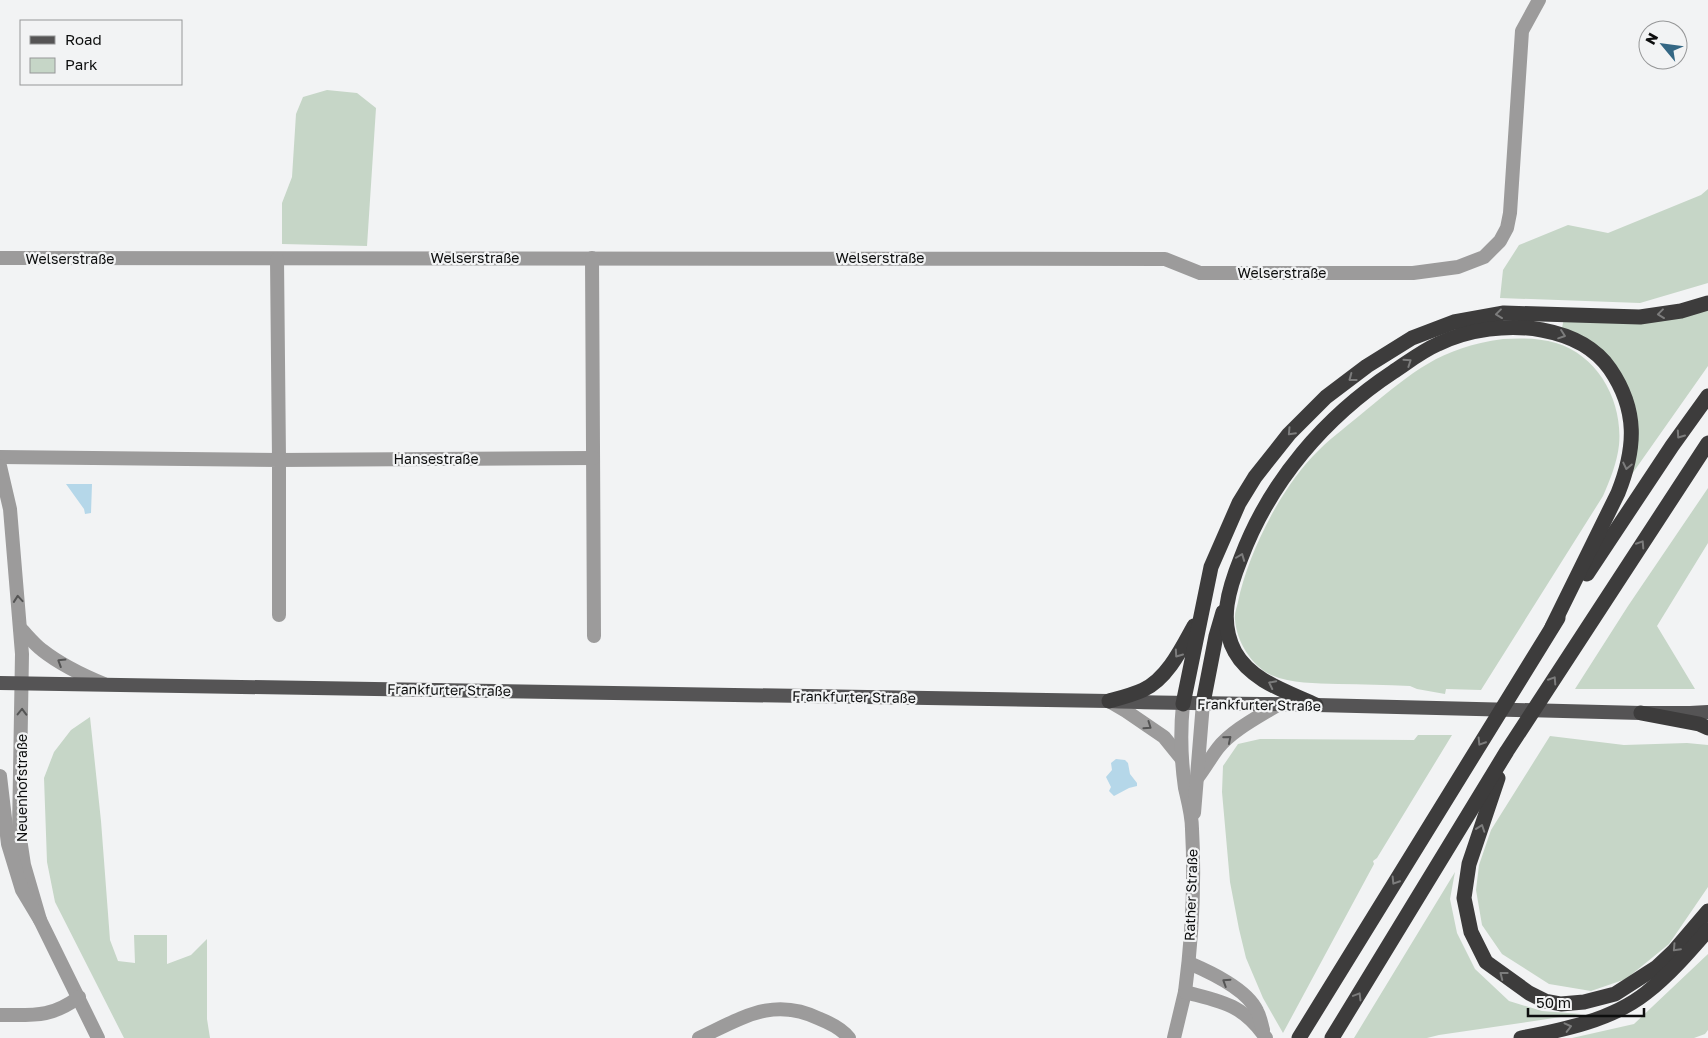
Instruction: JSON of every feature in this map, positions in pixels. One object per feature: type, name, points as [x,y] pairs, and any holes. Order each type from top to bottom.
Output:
[{"type":"highway","points":[[1183,704],[1211,567],[1238,503],[1289,434],[1326,398],[1367,366],[1412,338],[1454,322],[1504,313],[1640,317],[1681,311],[1708,303]]},
{"type":"highway","points":[[1316,705],[1255,675],[1242,663],[1230,643],[1226,622],[1227,603],[1230,588],[1245,546],[1259,517],[1276,489],[1305,449],[1335,417],[1367,389],[1422,352],[1440,343],[1466,334],[1491,328],[1530,328],[1553,332],[1573,339],[1590,348],[1604,360],[1624,393],[1631,421],[1632,440],[1628,462],[1618,493],[1552,626]]},
{"type":"highway","points":[[1299,1038],[1552,626],[1672,446],[1708,396]]},
{"type":"highway","points":[[1332,1038],[1507,751],[1708,443]]},
{"type":"highway","points":[[1203,703],[1216,636],[1221,616],[1227,603]]},
{"type":"highway","points":[[1109,701],[1143,690],[1155,683],[1183,646],[1201,611]]},
{"type":"highway","points":[[1641,713],[1699,724],[1708,728]]},
{"type":"highway","points":[[1507,751],[1468,864],[1464,898],[1471,932],[1486,962],[1529,993],[1545,1001],[1561,1004],[1584,1002],[1615,994],[1657,967],[1673,952],[1708,912]]},
{"type":"highway","points":[[1521,1038],[1584,1023],[1625,1006],[1645,994],[1660,981],[1682,960],[1708,930]]},
{"type":"main road","name":"Frankfurter Straße","points":[[0,683],[1109,701],[1183,704],[1279,704],[1641,713],[1708,712]]},
{"type":"street","name":"Welserstraße","points":[[0,258],[1164,259],[1200,273],[1413,273],[1458,266],[1484,257],[1500,241],[1507,228],[1510,213],[1522,31],[1539,0]]},
{"type":"street","points":[[592,258],[594,636]]},
{"type":"street","points":[[276,259],[279,615]]},
{"type":"street","name":"Hansestraße","points":[[0,457],[279,460],[593,458]]},
{"type":"street","points":[[0,500],[1,471]]},
{"type":"street","points":[[1,471],[10,510],[23,683]]},
{"type":"street","points":[[20,628],[41,649],[55,659],[71,669],[104,684]]},
{"type":"street","name":"Neuenhofstraße","points":[[23,683],[20,832],[24,866],[40,920]]},
{"type":"street","points":[[1109,701],[1164,736],[1181,758]]},
{"type":"street","name":"Rather Straße","points":[[1192,826],[1198,777],[1203,703]]},
{"type":"street","name":"Rather Straße","points":[[1174,1038],[1185,992],[1189,963],[1193,863],[1192,826],[1181,758],[1180,728],[1183,704]]},
{"type":"street","points":[[1198,777],[1219,747],[1253,720],[1279,704]]},
{"type":"street","name":"Neuenhofstraße","points":[[0,776],[8,844],[22,890],[40,920],[98,1038]]},
{"type":"street","points":[[1189,963],[1206,970],[1250,1000],[1254,1014],[1266,1037]]},
{"type":"street","points":[[1185,992],[1225,1003],[1254,1014]]},
{"type":"street","points":[[0,1015],[42,1015],[66,1007],[78,997]]},
{"type":"street","points":[[699,1038],[746,1016],[771,1009],[784,1008],[800,1010],[829,1023],[849,1038]]},
{"type":"green space","points":[[327,90],[357,93],[376,108],[367,246],[282,244],[282,203],[292,177],[296,114],[303,97]]},
{"type":"green space","points":[[1708,189],[1708,283],[1640,303],[1500,298],[1503,270],[1519,245],[1568,225],[1608,233],[1701,195]]},
{"type":"green space","points":[[1708,309],[1708,366],[1632,474],[1632,399],[1562,328],[1564,318]]},
{"type":"green space","points":[[1503,339],[1550,341],[1571,349],[1585,358],[1605,383],[1612,397],[1617,413],[1619,445],[1611,478],[1603,496],[1481,690],[1446,689],[1445,694],[1410,686],[1304,682],[1279,678],[1264,671],[1251,659],[1242,644],[1236,628],[1235,613],[1243,583],[1258,542],[1268,521],[1292,482],[1324,445],[1413,373],[1428,363],[1461,348]]},
{"type":"green space","points":[[1708,488],[1708,543],[1657,626],[1695,689],[1575,689],[1628,606]]},
{"type":"green space","points":[[90,717],[101,821],[110,940],[118,961],[135,963],[134,935],[167,935],[167,964],[191,955],[207,939],[207,1019],[210,1038],[124,1038],[55,902],[47,862],[44,778],[54,752],[71,730]]},
{"type":"green space","points":[[1418,735],[1452,735],[1377,858],[1373,861],[1374,864],[1283,1033],[1263,998],[1246,958],[1239,929],[1230,882],[1222,792],[1223,766],[1238,744],[1260,739],[1414,740]]},
{"type":"green space","points":[[1550,736],[1624,745],[1687,743],[1708,745],[1708,887],[1669,944],[1626,979],[1591,991],[1549,984],[1502,954],[1482,925],[1476,890],[1479,865],[1491,830]]},
{"type":"green space","points":[[1455,872],[1450,899],[1457,933],[1475,969],[1509,1001],[1542,1011],[1581,1014],[1427,1038],[1354,1038]]},
{"type":"green space","points":[[1708,954],[1708,1030],[1705,1034],[1694,1038],[1572,1038],[1634,1024]]},
{"type":"water","points":[[66,484],[92,484],[91,513],[85,514],[84,509]]},
{"type":"water","points":[[1116,759],[1125,760],[1128,763],[1130,774],[1137,783],[1137,786],[1114,796],[1109,791],[1111,787],[1106,777],[1112,770],[1111,763]]}]
